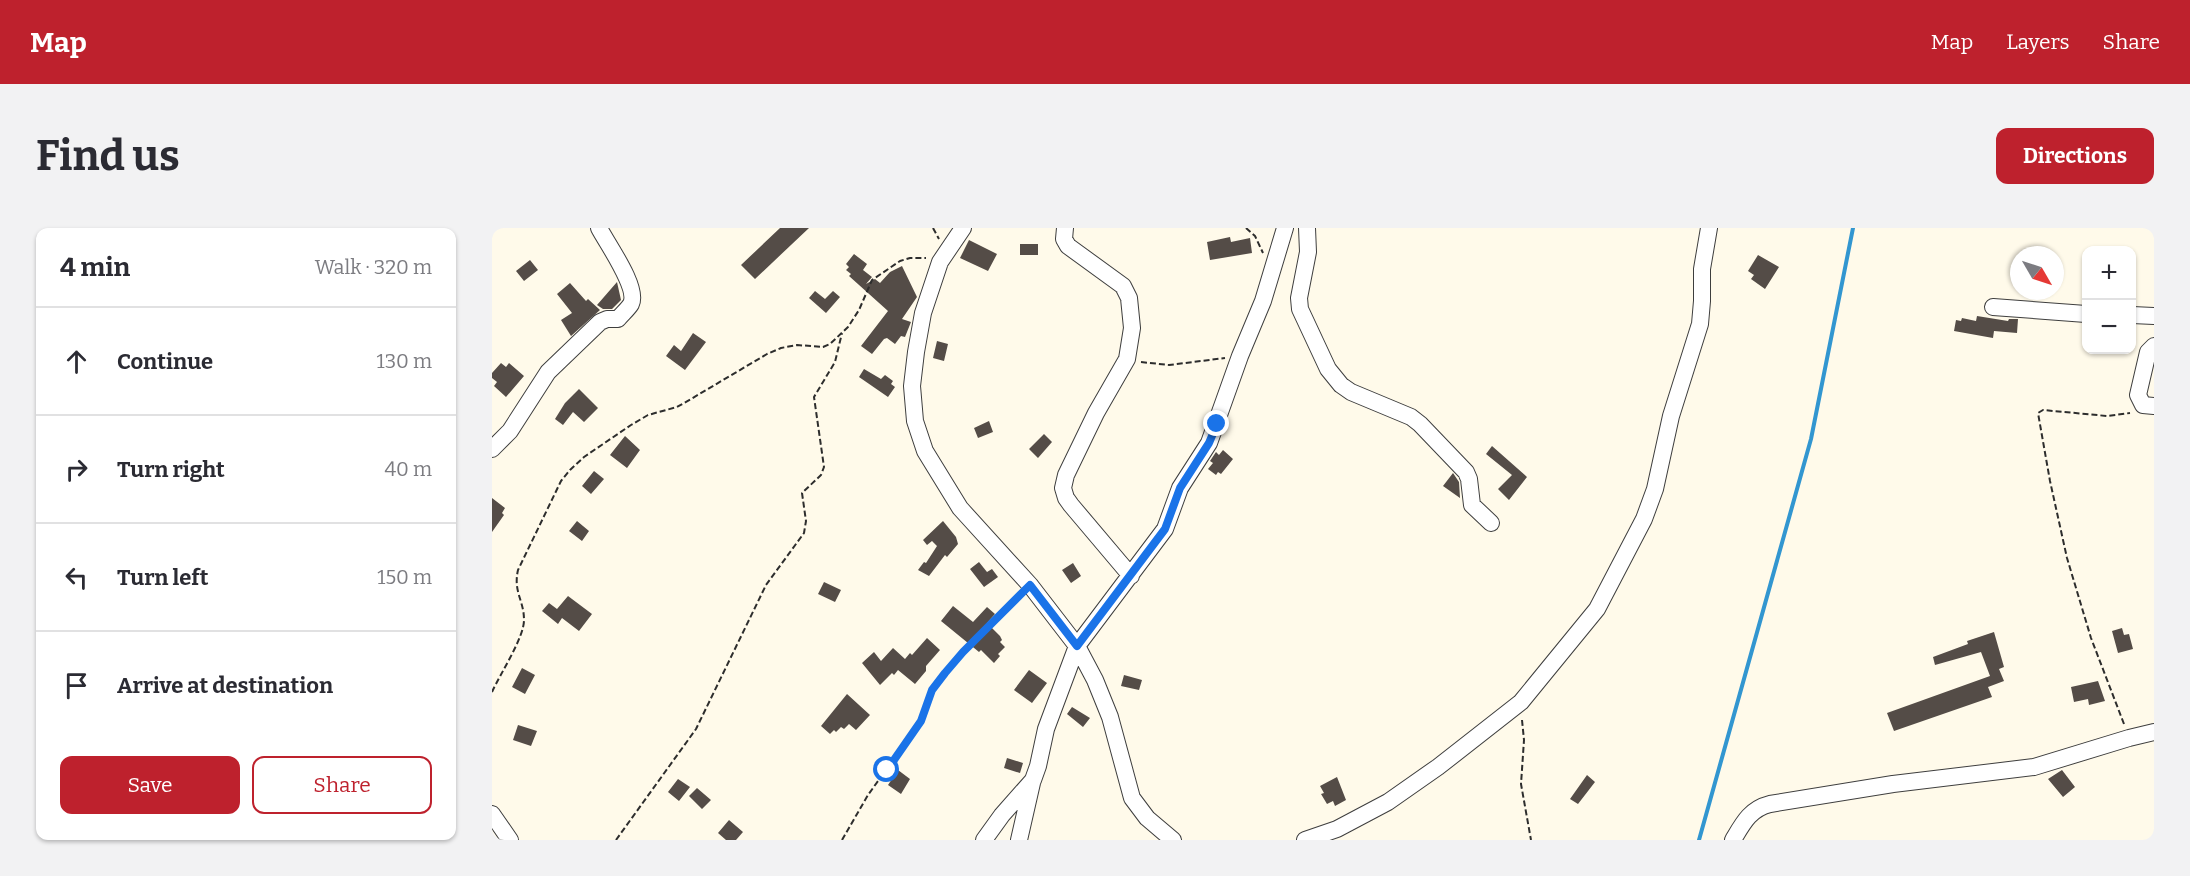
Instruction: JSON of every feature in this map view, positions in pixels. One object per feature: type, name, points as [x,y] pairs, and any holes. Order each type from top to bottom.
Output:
[{"type":"street","points":[[492,449],[510,431],[548,372],[600,322],[607,319],[618,319],[631,303],[633,292],[629,280],[599,228]]},
{"type":"street","points":[[963,228],[940,262],[923,312],[916,352],[912,386],[915,421],[925,451],[960,508],[1030,585],[1077,646],[1095,680],[1110,717],[1132,798],[1147,818],[1173,840]]},
{"type":"street","points":[[1065,228],[1064,239],[1068,246],[1123,286],[1129,298],[1132,328],[1127,359],[1076,452],[1063,488],[1071,505],[1131,576]]},
{"type":"street","points":[[1019,840],[1046,729],[1077,646],[1165,529],[1180,488],[1209,443],[1240,356],[1263,301],[1285,228]]},
{"type":"street","points":[[1307,228],[1308,252],[1299,298],[1300,309],[1328,369],[1341,385],[1351,392],[1411,417],[1420,424],[1466,472],[1472,506],[1491,523]]},
{"type":"street","points":[[1305,840],[1337,829],[1388,802],[1438,767],[1521,702],[1597,609],[1644,519],[1654,489],[1671,416],[1700,324],[1702,270],[1709,228]]},
{"type":"street","points":[[1993,307],[2082,314]]},
{"type":"street","points":[[2136,315],[2154,316]]},
{"type":"street","points":[[2150,406],[2140,401],[2138,395],[2148,352],[2154,346]]},
{"type":"street","points":[[1733,840],[1752,812],[1760,806],[1862,789],[2034,767],[2154,732]]},
{"type":"street","points":[[984,840],[1032,780]]},
{"type":"street","points":[[492,814],[510,840]]},
{"type":"path","points":[[1248,229],[1256,236],[1272,272]]},
{"type":"path","points":[[492,692],[524,622],[515,582],[518,570],[561,481],[570,470],[631,425],[648,415],[692,399],[767,354],[797,345],[822,347],[830,344],[842,333],[859,310],[872,280],[881,273],[910,258],[920,257],[940,262]]},
{"type":"path","points":[[616,840],[696,729],[766,585],[804,533],[806,521],[802,493],[821,475],[824,467],[813,397],[835,362],[842,333]]},
{"type":"path","points":[[1127,359],[1169,365],[1240,356]]},
{"type":"path","points":[[2129,738],[2091,638],[2069,568],[2038,413],[2048,410],[2107,416],[2133,412],[2150,406]]},
{"type":"path","points":[[842,840],[868,795],[921,721],[932,690],[963,652],[1030,585]]},
{"type":"path","points":[[1521,702],[1524,740],[1521,784],[1531,840]]},
{"type":"building","points":[[780,228],[809,228],[755,279],[741,265]]},
{"type":"building","points":[[1230,237],[1231,242],[1250,238],[1252,253],[1210,260],[1207,242]]},
{"type":"building","points":[[969,240],[997,254],[988,271],[960,258]]},
{"type":"building","points":[[1020,244],[1038,244],[1038,255],[1020,255]]},
{"type":"building","points":[[854,254],[867,264],[863,270],[872,277],[866,284],[875,279],[880,283],[890,272],[902,266],[917,297],[902,319],[911,322],[905,337],[901,336],[895,344],[887,338],[884,339],[872,354],[861,346],[888,311],[849,276],[851,274],[846,270],[849,267],[846,264]]},
{"type":"building","points":[[1758,255],[1779,267],[1765,289],[1751,279],[1754,275],[1748,271]]},
{"type":"building","points":[[530,260],[538,270],[524,281],[516,271]]},
{"type":"building","points":[[617,282],[621,300],[612,309],[603,309],[597,305]]},
{"type":"building","points":[[570,283],[586,301],[588,299],[600,310],[571,336],[561,320],[572,313],[557,294]]},
{"type":"building","points":[[815,291],[825,299],[833,291],[840,297],[826,313],[809,298]]},
{"type":"building","points":[[1977,316],[2008,321],[2018,319],[2017,333],[1994,331],[1993,338],[1954,331],[1956,320],[1961,321],[1962,318],[1976,321]]},
{"type":"building","points":[[693,333],[706,342],[685,370],[666,356],[674,345],[681,351]]},
{"type":"building","points":[[937,341],[948,344],[944,361],[933,358]]},
{"type":"building","points":[[501,363],[506,367],[509,363],[524,376],[506,397],[494,386],[497,382],[492,378],[492,373]]},
{"type":"building","points":[[864,369],[881,379],[885,375],[893,381],[891,384],[895,387],[888,397],[859,377]]},
{"type":"building","points":[[579,389],[598,408],[584,422],[573,412],[563,425],[555,419],[565,403]]},
{"type":"building","points":[[989,421],[993,432],[978,438],[974,428]]},
{"type":"building","points":[[1044,434],[1052,442],[1038,458],[1029,449]]},
{"type":"building","points":[[625,436],[640,450],[627,468],[610,455]]},
{"type":"building","points":[[1492,446],[1527,477],[1509,500],[1498,489],[1512,475],[1486,454]]},
{"type":"building","points":[[1223,450],[1233,459],[1221,474],[1218,472],[1216,475],[1208,469],[1213,463],[1210,461],[1216,452],[1219,455]]},
{"type":"building","points":[[594,471],[604,479],[591,494],[582,486]]},
{"type":"building","points":[[1453,473],[1459,482],[1460,498],[1443,486]]},
{"type":"building","points":[[492,498],[505,508],[502,513],[504,515],[492,532]]},
{"type":"building","points":[[577,521],[589,531],[582,541],[569,531]]},
{"type":"building","points":[[943,521],[956,537],[958,544],[947,557],[945,555],[929,576],[918,570],[924,562],[926,563],[937,546],[932,541],[927,545],[923,540]]},
{"type":"building","points":[[979,562],[987,572],[992,569],[998,577],[984,587],[970,569]]},
{"type":"building","points":[[1073,563],[1081,576],[1071,583],[1062,570]]},
{"type":"building","points":[[824,582],[841,590],[835,602],[818,594]]},
{"type":"building","points":[[568,596],[592,614],[579,631],[562,618],[558,624],[542,611],[549,603],[557,609]]},
{"type":"building","points":[[953,606],[973,622],[987,607],[995,614],[987,623],[1000,636],[1002,640],[1000,642],[1005,647],[998,654],[1000,656],[994,663],[981,650],[979,652],[941,621]]},
{"type":"building","points":[[2122,628],[2124,635],[2129,634],[2133,649],[2118,653],[2112,631]]},
{"type":"building","points":[[1994,632],[2004,667],[1999,669],[2004,681],[1988,687],[1992,697],[1894,731],[1887,713],[1990,676],[1981,652],[1935,665],[1933,657],[1968,644],[1967,641]]},
{"type":"building","points":[[927,638],[940,650],[926,666],[926,671],[915,684],[898,670],[880,685],[862,663],[874,652],[881,661],[893,648],[905,659],[910,653],[912,655]]},
{"type":"building","points":[[522,668],[535,675],[525,694],[512,687]]},
{"type":"building","points":[[1029,670],[1047,683],[1032,703],[1014,690]]},
{"type":"building","points":[[1124,675],[1142,680],[1139,690],[1121,686]]},
{"type":"building","points":[[2098,681],[2105,701],[2089,705],[2088,699],[2074,702],[2071,687]]},
{"type":"building","points":[[847,694],[870,715],[856,730],[849,724],[844,729],[841,727],[830,734],[821,726]]},
{"type":"building","points":[[1072,707],[1090,718],[1083,727],[1067,714]]},
{"type":"building","points":[[518,725],[537,731],[531,746],[513,740]]},
{"type":"building","points":[[1007,758],[1023,763],[1020,773],[1004,768]]},
{"type":"building","points":[[898,770],[910,779],[901,794],[888,785]]},
{"type":"building","points":[[2062,770],[2075,787],[2063,797],[2048,779]]},
{"type":"building","points":[[1587,775],[1595,782],[1578,804],[1570,799]]},
{"type":"building","points":[[1337,777],[1346,800],[1335,806],[1333,801],[1327,804],[1321,794],[1324,793],[1320,786]]},
{"type":"building","points":[[678,779],[690,787],[679,801],[668,792]]},
{"type":"building","points":[[697,788],[711,800],[702,809],[689,796]]},
{"type":"building","points":[[729,820],[743,832],[736,840],[726,840],[718,833]]},
{"type":"waterway","points":[[1699,840],[1811,439],[1853,228]]},
{"type":"route","points":[[887,770],[921,721],[932,690],[945,673],[1030,585],[1077,646],[1157,542],[1171,516],[1175,497],[1209,443],[1217,424]]}]
